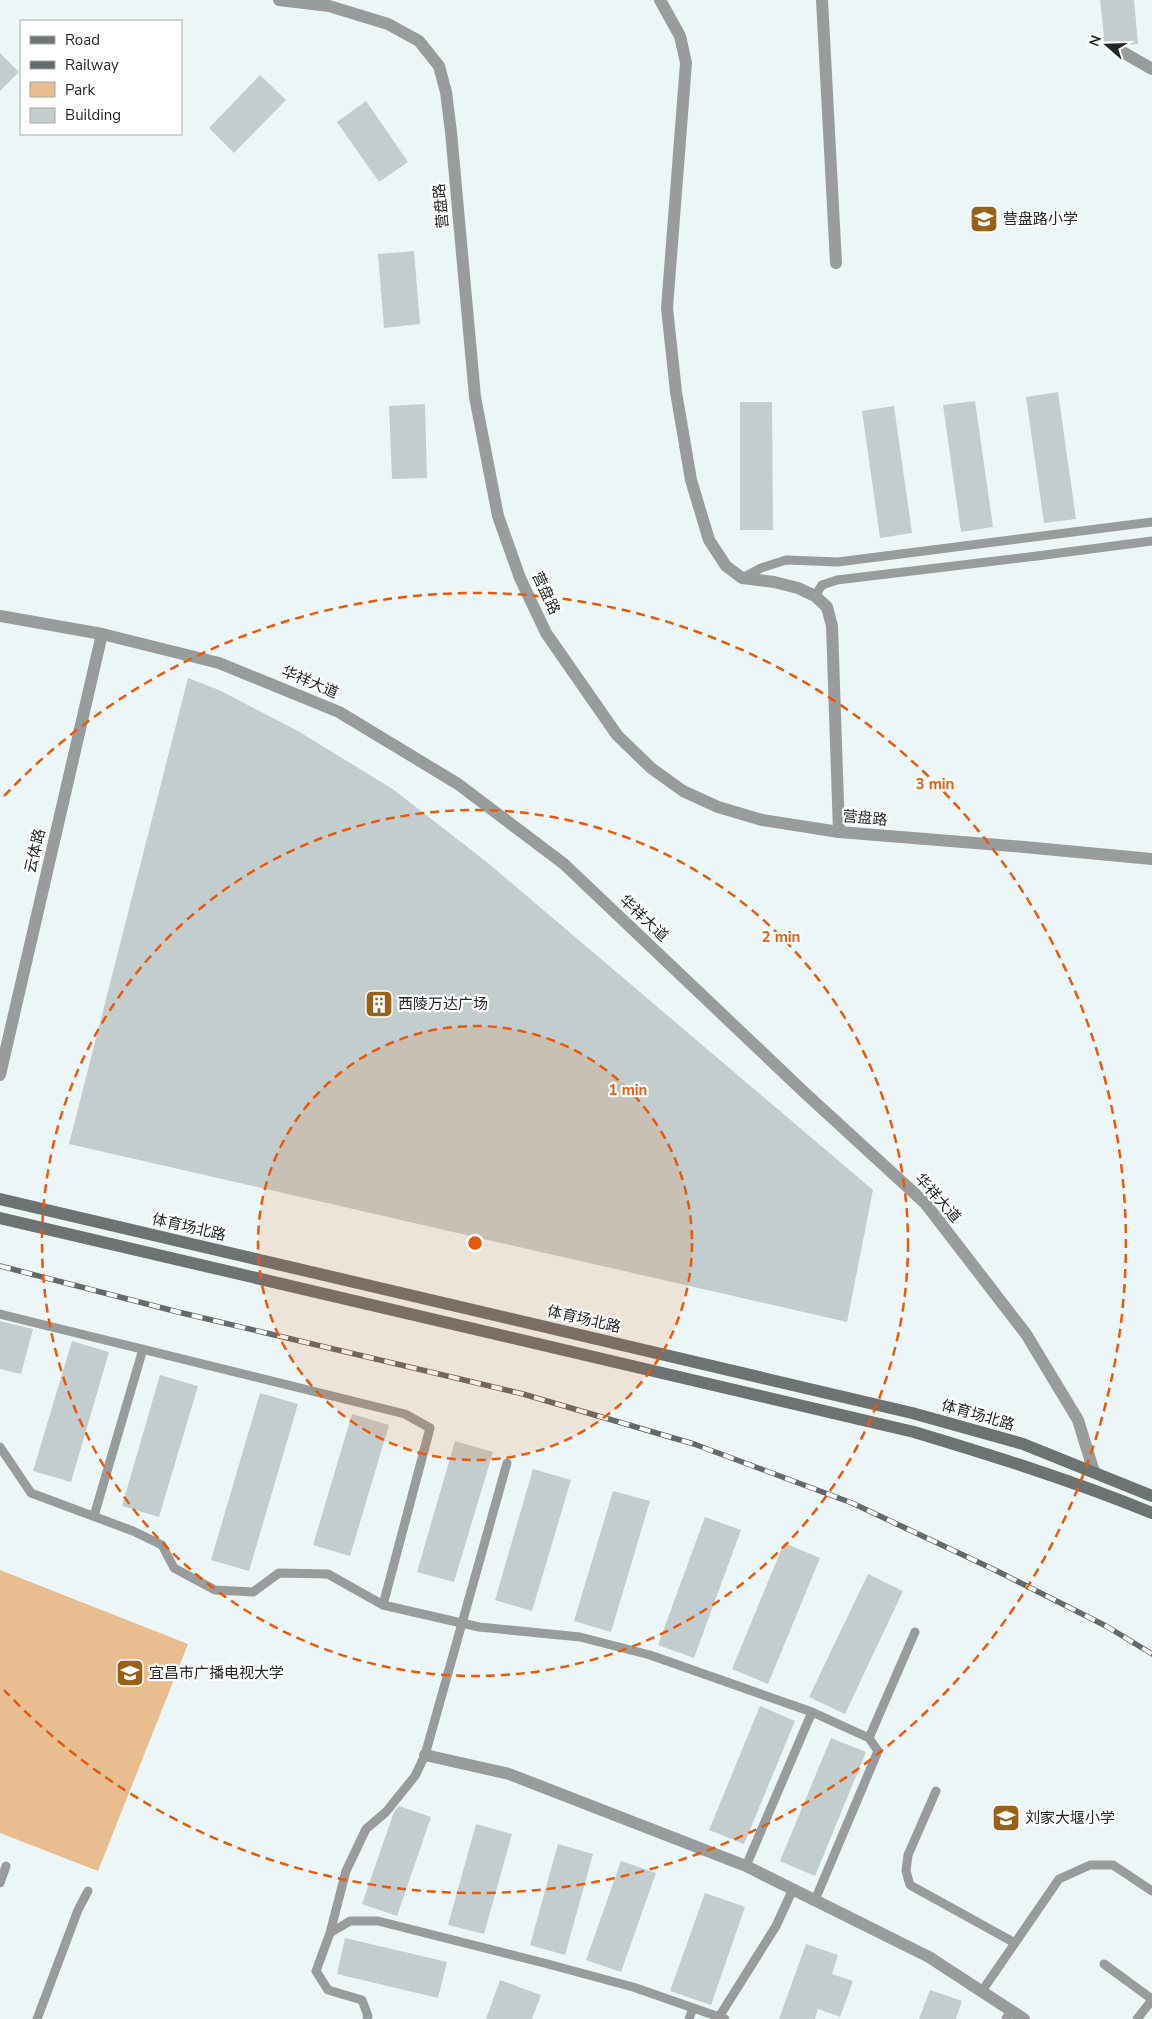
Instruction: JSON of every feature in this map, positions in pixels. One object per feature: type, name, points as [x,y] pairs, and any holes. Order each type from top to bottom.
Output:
[{"type":"main road","name":"体育场北路","points":[[0,1199],[850,1397],[1023,1444],[1152,1496]]},
{"type":"main road","points":[[0,1218],[914,1432],[1091,1488],[1152,1513]]},
{"type":"street","name":"营盘路","points":[[279,0],[329,6],[388,24],[419,41],[439,66],[446,92],[451,132],[475,397],[498,516],[520,578],[546,633],[617,735],[651,768],[683,791],[718,807],[762,820],[838,832],[1152,859]]},
{"type":"street","points":[[660,0],[680,36],[686,62],[667,308],[676,392],[691,480],[709,540],[726,566],[742,578],[774,582],[798,588],[815,596],[827,607],[832,626],[838,832]]},
{"type":"street","points":[[822,0],[836,263]]},
{"type":"street","points":[[1119,50],[1152,69]]},
{"type":"street","name":"华祥大道","points":[[0,616],[102,634],[220,663],[339,712],[458,784],[564,864],[805,1093],[925,1203],[1026,1334],[1078,1420],[1094,1472]]},
{"type":"street","name":"云体路","points":[[0,1075],[102,634]]},
{"type":"street","points":[[425,1755],[509,1774],[746,1866],[930,1957],[982,1991],[1009,2015],[1024,2019]]},
{"type":"lane","points":[[742,578],[762,568],[786,560],[838,562],[1152,522]]},
{"type":"lane","points":[[815,596],[822,585],[836,580],[1152,541]]},
{"type":"lane","points":[[0,1314],[405,1414],[430,1428],[383,1606]]},
{"type":"lane","points":[[94,1516],[143,1349]]},
{"type":"lane","points":[[0,1447],[31,1493],[162,1544],[174,1568],[215,1590],[253,1592],[279,1573],[328,1574],[383,1606],[479,1627],[580,1637],[650,1654],[812,1712],[869,1738],[878,1751],[815,1900]]},
{"type":"lane","points":[[367,2019],[368,2016],[362,2000],[328,1990],[316,1971],[330,1933],[346,1871],[366,1830],[386,1812],[415,1776],[425,1755],[507,1463]]},
{"type":"lane","points":[[869,1738],[915,1632]]},
{"type":"lane","points":[[746,1866],[812,1712]]},
{"type":"lane","points":[[936,1791],[908,1855],[906,1871],[910,1885],[1015,1943]]},
{"type":"lane","points":[[982,1991],[1059,1879],[1090,1865],[1113,1865],[1152,1891]]},
{"type":"lane","points":[[0,1884],[6,1866]]},
{"type":"lane","points":[[330,1933],[350,1921],[378,1921],[544,1962],[633,1987],[722,2018],[776,1926],[793,1890]]},
{"type":"lane","points":[[37,2019],[78,1910],[88,1891]]},
{"type":"lane","points":[[1104,1964],[1152,1999],[1137,2019]]},
{"type":"lane","points":[[689,2019],[692,2008]]},
{"type":"green space","points":[[0,1570],[188,1644],[98,1871],[0,1833]]},
{"type":"building","points":[[1100,0],[1134,0],[1138,44],[1126,45],[1118,42],[1112,46],[1105,47]]},
{"type":"building","points":[[0,53],[19,72],[0,91]]},
{"type":"building","points":[[260,75],[286,100],[234,153],[209,128]]},
{"type":"building","points":[[366,101],[408,162],[379,182],[337,122]]},
{"type":"building","points":[[414,251],[420,324],[384,328],[378,254]]},
{"type":"building","points":[[1058,392],[1076,519],[1044,523],[1026,397]]},
{"type":"building","points":[[975,401],[993,527],[961,532],[943,405]]},
{"type":"building","points":[[740,402],[772,402],[773,530],[740,530]]},
{"type":"building","points":[[425,404],[427,478],[392,479],[389,406]]},
{"type":"building","points":[[894,406],[912,533],[880,538],[862,411]]},
{"type":"building","name":"西陵万达广场","points":[[188,678],[219,690],[298,731],[394,790],[488,863],[873,1190],[847,1322],[69,1144]]},
{"type":"building","points":[[0,1321],[33,1329],[21,1374],[0,1369]]},
{"type":"building","points":[[72,1341],[109,1352],[71,1482],[33,1471]]},
{"type":"building","points":[[160,1375],[198,1386],[159,1517],[122,1506]]},
{"type":"building","points":[[260,1393],[298,1404],[249,1571],[211,1560]]},
{"type":"building","points":[[352,1414],[389,1425],[350,1556],[313,1545]]},
{"type":"building","points":[[455,1441],[493,1452],[454,1582],[417,1572]]},
{"type":"building","points":[[533,1469],[571,1480],[532,1611],[495,1600]]},
{"type":"building","points":[[613,1491],[650,1501],[611,1632],[574,1621]]},
{"type":"building","points":[[705,1517],[741,1530],[694,1658],[658,1645]]},
{"type":"building","points":[[784,1543],[820,1558],[768,1684],[732,1669]]},
{"type":"building","points":[[868,1574],[903,1591],[845,1714],[809,1697]]},
{"type":"building","points":[[760,1706],[795,1721],[744,1844],[709,1830]]},
{"type":"building","points":[[831,1738],[866,1752],[815,1876],[780,1861]]},
{"type":"building","points":[[399,1806],[431,1817],[397,1916],[362,1904],[394,1812]]},
{"type":"building","points":[[476,1824],[512,1834],[484,1934],[448,1925]]},
{"type":"building","points":[[558,1844],[593,1854],[565,1955],[530,1945]]},
{"type":"building","points":[[621,1861],[656,1873],[621,1972],[586,1960]]},
{"type":"building","points":[[705,1893],[745,1907],[711,2005],[670,1991]]},
{"type":"building","points":[[345,1938],[447,1962],[438,1998],[337,1974]]},
{"type":"building","points":[[806,1944],[838,1955],[832,1974],[853,1981],[840,2017],[818,2009],[815,2019],[779,2019]]},
{"type":"building","points":[[500,1980],[541,1995],[532,2019],[486,2019]]},
{"type":"building","points":[[930,1990],[962,2001],[956,2019],[919,2019]]},
{"type":"railway","points":[[0,1266],[178,1312],[523,1394],[694,1444],[852,1503],[995,1570],[1106,1626],[1152,1654]]},
{"type":"place","name":"营盘路小学","points":[[984,219]]},
{"type":"place","name":"西陵万达广场","points":[[379,1004]]},
{"type":"place","name":"宜昌市广播电视大学","points":[[130,1673]]},
{"type":"place","name":"刘家大堰小学","points":[[1006,1818]]}]
